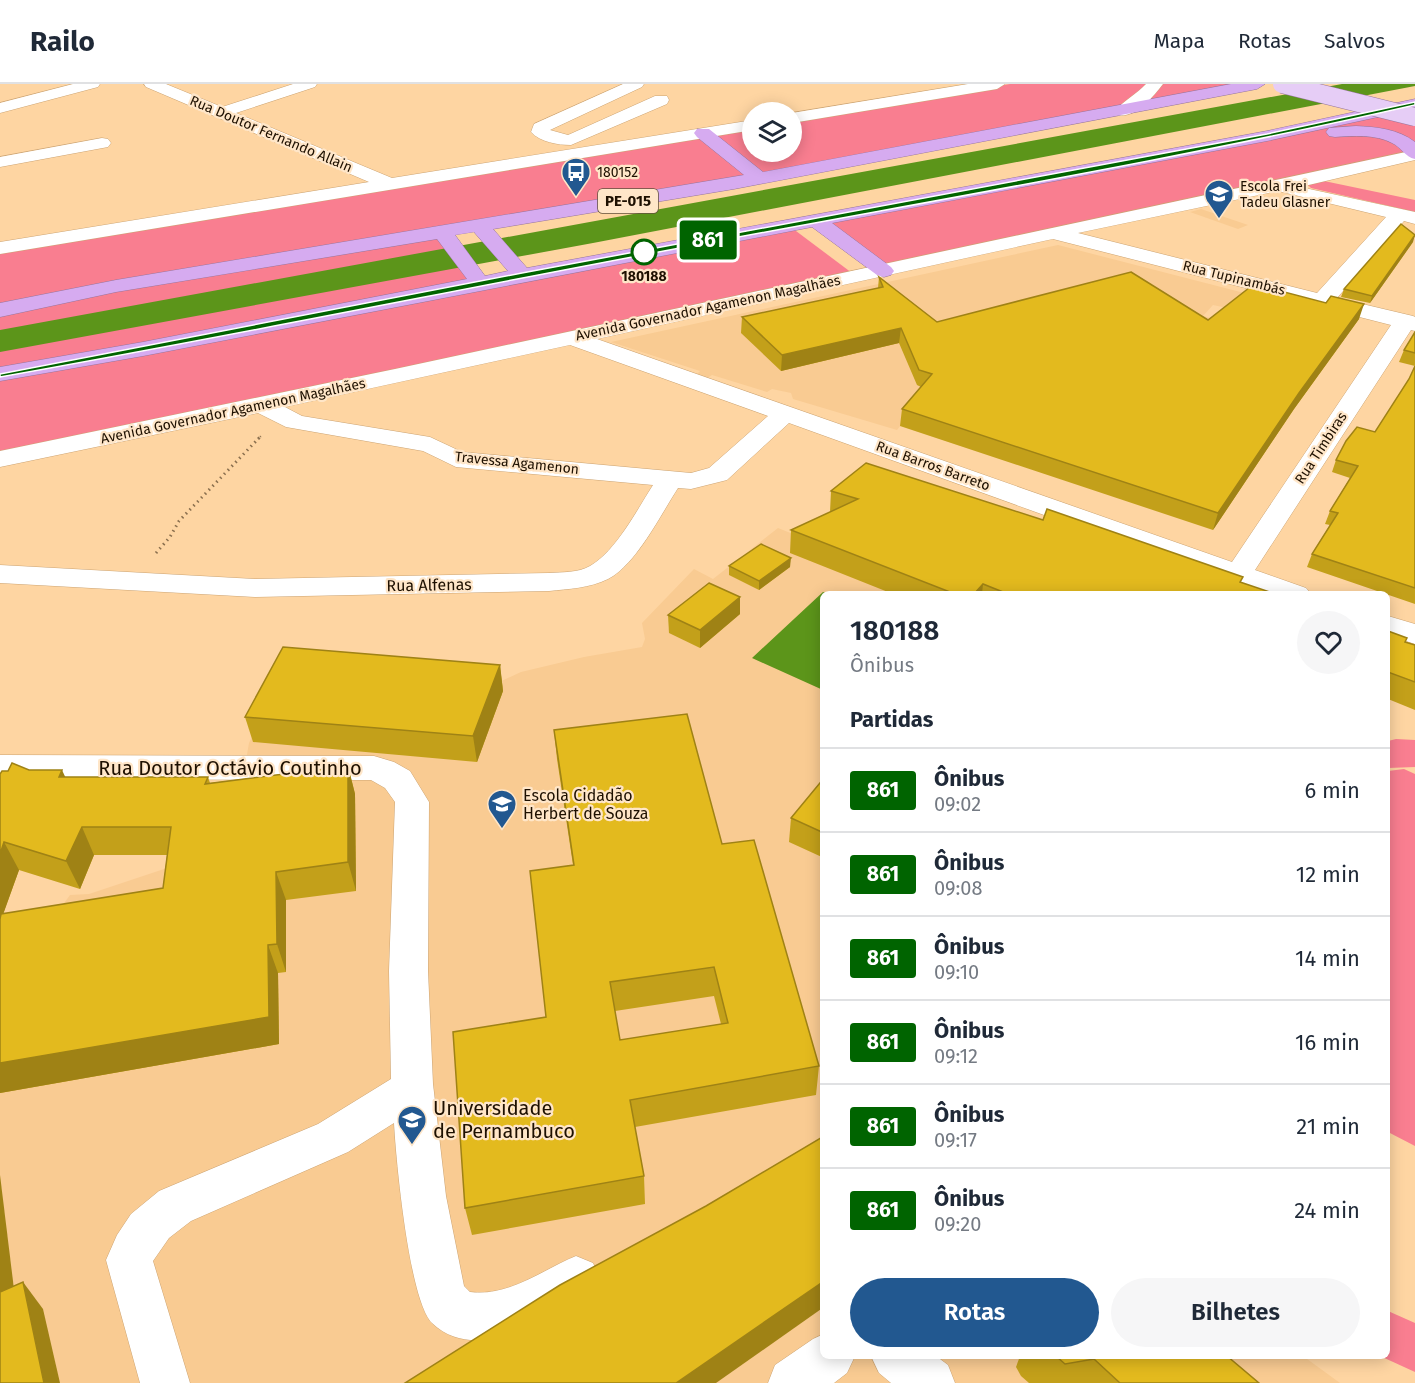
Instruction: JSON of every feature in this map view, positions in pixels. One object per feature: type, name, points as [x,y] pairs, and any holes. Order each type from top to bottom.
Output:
[{"type":"highway","name":"PE-015","points":[[0,310],[116,286],[482,229],[1123,111],[1257,84]]},
{"type":"highway","points":[[0,383],[143,349],[476,278],[815,220],[1267,136],[1415,104]]},
{"type":"highway","points":[[683,124],[713,164],[734,183]]},
{"type":"highway","points":[[1267,136],[1369,132],[1415,133]]},
{"type":"highway","points":[[1369,132],[1399,139],[1409,144],[1415,155]]},
{"type":"highway","points":[[704,133],[759,178]]},
{"type":"highway","points":[[815,220],[884,271]]},
{"type":"highway","points":[[788,225],[813,244]]},
{"type":"highway","points":[[482,229],[517,270]]},
{"type":"highway","points":[[445,235],[476,278]]},
{"type":"highway","points":[[830,257],[856,276]]},
{"type":"highway","points":[[0,304],[116,286]]},
{"type":"highway","points":[[0,374],[143,349]]},
{"type":"main road","points":[[1282,84],[1415,117]]},
{"type":"main road","points":[[1311,84],[1415,110]]},
{"type":"street","points":[[0,108],[92,84]]},
{"type":"street","name":"Rua Doutor Fernando Allain","points":[[152,84],[389,184]]},
{"type":"street","points":[[222,113],[309,84]]},
{"type":"street","points":[[912,84],[927,95]]},
{"type":"street","points":[[802,116],[997,84]]},
{"type":"street","points":[[1123,111],[1140,100],[1155,84]]},
{"type":"street","points":[[661,100],[571,140],[561,140],[540,132],[540,128],[632,86],[661,100],[683,124],[704,133],[742,127]]},
{"type":"street","points":[[0,249],[389,184],[683,124]]},
{"type":"street","points":[[0,162],[102,143]]},
{"type":"street","name":"Avenida Governador Agamenon Magalhães","points":[[0,459],[274,412],[571,338],[1327,176],[1415,155]]},
{"type":"street","points":[[1327,176],[1371,186]]},
{"type":"street","points":[[1275,186],[1407,216]]},
{"type":"street","points":[[1323,300],[1407,216]]},
{"type":"street","name":"Rua Tupinambás","points":[[1053,233],[1410,323]]},
{"type":"street","name":"Rua Timbiras","points":[[1237,574],[1410,323]]},
{"type":"street","name":"Rua Barros Barreto","points":[[571,338],[786,412],[1237,574],[1278,591]]},
{"type":"street","name":"Travessa Agamenon","points":[[274,412],[295,422],[430,445],[456,459],[671,479]]},
{"type":"street","points":[[671,479],[691,481],[718,474],[786,412]]},
{"type":"street","name":"Rua Alfenas","points":[[0,574],[255,588],[470,584],[579,579],[599,573],[614,562],[671,479]]},
{"type":"street","points":[[1390,626],[1415,634]]},
{"type":"street","name":"Rua Doutor Octávio Coutinho","points":[[0,767],[374,768],[394,776],[404,784],[412,802],[408,965],[413,1088],[425,1212],[438,1280],[449,1306],[460,1314],[478,1318],[499,1316],[544,1297],[614,1259]]},
{"type":"street","points":[[165,1383],[129,1260],[140,1236],[156,1219],[175,1206],[333,1138],[413,1088]]},
{"type":"street","points":[[792,1383],[826,1359]]},
{"type":"street","points":[[900,1359],[930,1383]]},
{"type":"path","points":[[132,581],[170,537],[179,520],[252,443],[274,412]]},
{"type":"shaded area","points":[[1010,84],[1257,84],[443,232],[480,283],[788,225],[856,276],[0,459],[0,252],[742,129],[742,162],[802,162],[802,118]]},
{"type":"shaded area","points":[[1342,84],[1415,84],[1415,86],[593,243],[0,352],[0,330]]},
{"type":"shaded area","points":[[1385,109],[1415,117],[1415,155],[884,271],[815,220]]},
{"type":"shaded area","points":[[1324,181],[1415,200],[1415,212],[1311,188],[1308,185]]},
{"type":"shaded area","name":"Escola Frei Tadeu Glasner","points":[[1201,209],[1248,225],[1238,229],[1190,212]]},
{"type":"shaded area","points":[[1058,245],[1256,296],[1236,310],[1213,305],[1203,316],[1237,325],[901,425],[897,430],[793,399],[791,393],[772,389],[767,392],[712,375],[706,379],[695,376],[700,371],[611,342]]},
{"type":"shaded area","name":"Universidade de Pernambuco","points":[[778,528],[936,591],[820,591],[820,1359],[1307,1359],[1340,1383],[0,1383],[0,937],[59,910],[70,895],[89,894],[221,850],[242,783],[249,743],[282,671],[493,685],[521,672],[584,657],[642,647],[645,639],[642,623],[694,569],[713,579]]},
{"type":"shaded area","points":[[820,595],[820,689],[752,658]]},
{"type":"shaded area","points":[[1390,740],[1415,740],[1415,767],[1390,768]]},
{"type":"shaded area","points":[[1404,769],[1415,774],[1415,1146],[1390,1133],[1390,771]]},
{"type":"shaded area","points":[[1390,1312],[1415,1323],[1415,1372],[1387,1359],[1390,1359]]},
{"type":"building","points":[[1401,224],[1415,235],[1372,296],[1344,289]]},
{"type":"building","points":[[1131,272],[1208,320],[1254,284],[1326,303],[1331,296],[1364,304],[1299,393],[1218,513],[902,409],[932,374],[919,370],[901,328],[782,355],[742,317],[883,287],[879,277],[937,322]]},
{"type":"building","points":[[1415,332],[1415,353],[1404,350]]},
{"type":"building","points":[[1415,366],[1415,588],[1312,554],[1338,513],[1330,511],[1358,466],[1336,460],[1346,441],[1357,427],[1375,432]]},
{"type":"building","points":[[866,463],[1043,520],[1047,509],[1243,577],[1240,582],[1267,591],[1000,591],[983,584],[977,591],[947,591],[791,530],[858,499],[831,491]]},
{"type":"building","points":[[761,544],[791,558],[759,581],[729,566]]},
{"type":"building","points":[[709,583],[740,597],[700,630],[668,615]]},
{"type":"building","points":[[1390,632],[1407,638],[1405,642],[1415,645],[1415,682],[1390,673]]},
{"type":"building","points":[[283,647],[500,665],[473,736],[245,717]]},
{"type":"building","points":[[687,714],[722,844],[754,840],[819,1066],[630,1100],[644,1176],[465,1208],[453,1032],[546,1017],[530,871],[574,865],[554,730]],"holes":[[[714,967],[728,1023],[620,1040],[610,982]]]},
{"type":"building","points":[[12,763],[29,770],[62,770],[59,777],[208,777],[205,784],[348,766],[348,862],[276,872],[277,944],[268,945],[269,1017],[0,1063],[1,914],[163,888],[171,827],[82,827],[66,861],[4,842],[0,854],[0,774],[2,771],[8,771]]},
{"type":"building","points":[[820,783],[820,831],[791,818]]},
{"type":"building","points":[[820,1138],[820,1284],[676,1383],[405,1383],[560,1285],[706,1206]]},
{"type":"building","points":[[23,1282],[44,1383],[0,1383],[0,1292]]},
{"type":"building","points":[[1059,1359],[1094,1359],[1065,1364]]},
{"type":"building","points":[[1094,1359],[1231,1359],[1259,1383],[1120,1383]]},
{"type":"bus line","name":"861","points":[[0,374],[143,349],[522,275],[1267,136],[1415,104]]},
{"type":"place","name":"180152","points":[[576,198]]},
{"type":"place","name":"Escola Frei Tadeu Glasner","points":[[1219,220]]},
{"type":"place","name":"180188","points":[[644,252]]},
{"type":"place","name":"Escola Cidadão Herbert de Souza","points":[[502,830]]},
{"type":"place","name":"Universidade de Pernambuco","points":[[412,1146]]}]
